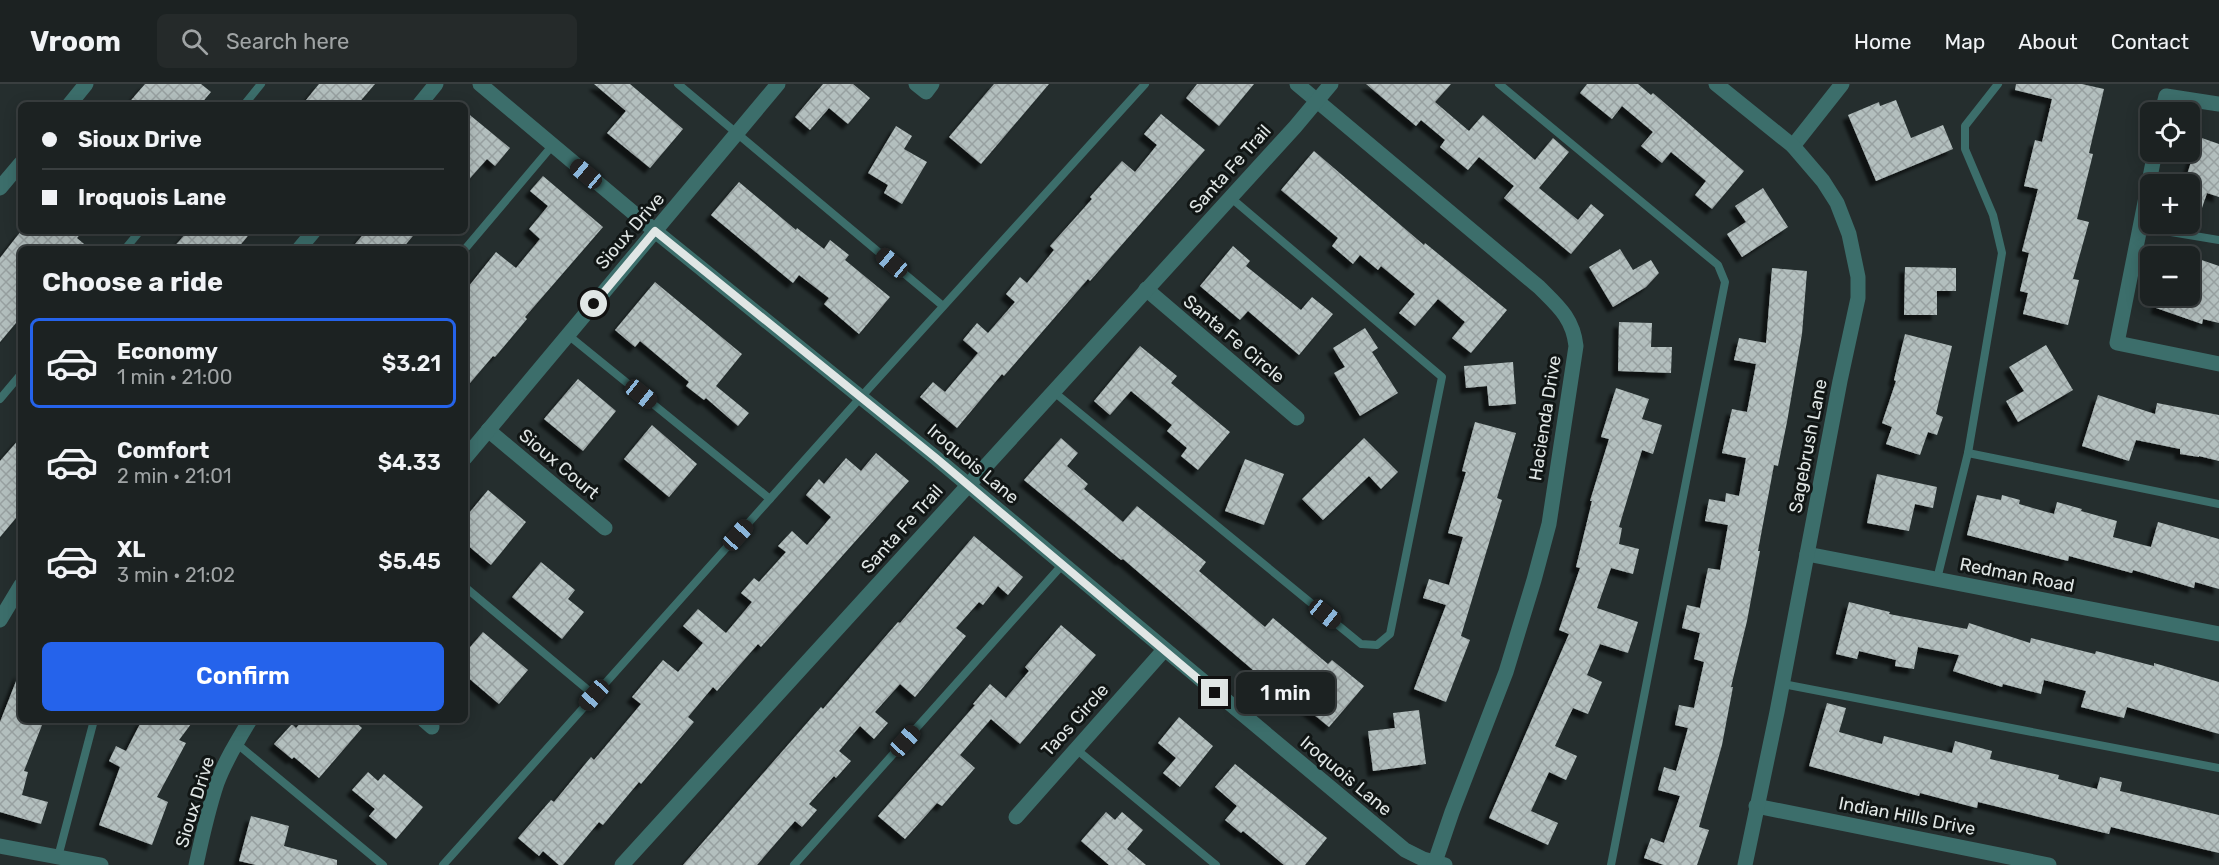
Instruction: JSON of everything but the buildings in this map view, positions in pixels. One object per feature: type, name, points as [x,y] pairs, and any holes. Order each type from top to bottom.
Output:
[{"type":"street","points":[[71,102],[86,84]]},
{"type":"street","points":[[421,102],[436,84]]},
{"type":"street","name":"Iroquois Lane","points":[[480,84],[655,231],[968,485],[1405,850],[1438,864]]},
{"type":"street","name":"Sioux Drive","points":[[468,454],[778,84]]},
{"type":"street","points":[[916,84],[926,92],[932,84]]},
{"type":"street","name":"Hacienda Drive","points":[[1297,84],[1539,287],[1566,314],[1575,334],[1576,346],[1549,524],[1506,672],[1452,812],[1438,864]]},
{"type":"street","name":"Santa Fe Trail","points":[[622,865],[1054,392],[1331,84]]},
{"type":"street","name":"Sagebrush Lane","points":[[1716,84],[1792,146],[1823,182],[1838,203],[1849,234],[1858,277],[1858,298],[1840,381],[1783,684],[1744,865]]},
{"type":"street","points":[[1792,146],[1842,84]]},
{"type":"street","points":[[2164,102],[2166,96],[2219,104]]},
{"type":"street","points":[[0,188],[18,167]]},
{"type":"street","points":[[2140,232],[2117,343],[2219,364]]},
{"type":"street","points":[[302,246],[312,234]]},
{"type":"street","name":"Santa Fe Circle","points":[[1146,289],[1297,418]]},
{"type":"street","name":"Sioux Court","points":[[488,430],[605,528]]},
{"type":"street","name":"Redman Road","points":[[1807,554],[2219,634]]},
{"type":"street","points":[[0,620],[18,590]]},
{"type":"street","name":"Taos Circle","points":[[1016,817],[1164,650]]},
{"type":"street","name":"Sioux Drive","points":[[196,865],[205,820],[218,781],[248,723]]},
{"type":"street","name":"Indian Hills Drive","points":[[1756,806],[2049,865]]},
{"type":"street","points":[[0,846],[97,865]]},
{"type":"lane","points":[[246,102],[261,84]]},
{"type":"lane","points":[[678,84],[943,306]]},
{"type":"lane","points":[[442,865],[1145,84]]},
{"type":"lane","points":[[1499,84],[1718,265],[1725,282],[1611,865]]},
{"type":"lane","points":[[1937,579],[1968,453],[2002,253],[1993,215],[1965,149],[1965,126],[1998,84]]},
{"type":"lane","points":[[468,246],[552,146]]},
{"type":"lane","points":[[1054,392],[1361,644],[1377,645],[1390,634],[1442,377],[1230,197]]},
{"type":"lane","points":[[128,246],[138,234]]},
{"type":"lane","points":[[2183,234],[2219,240]]},
{"type":"lane","points":[[568,335],[770,499]]},
{"type":"lane","points":[[0,399],[18,378]]},
{"type":"lane","points":[[1968,453],[2219,504]]},
{"type":"lane","points":[[794,865],[1063,564]]},
{"type":"lane","points":[[468,590],[594,695]]},
{"type":"lane","points":[[1783,684],[2219,768]]},
{"type":"lane","points":[[58,857],[93,723]]},
{"type":"lane","points":[[236,743],[383,865]]},
{"type":"lane","points":[[1076,749],[1216,865]]},
{"type":"route","points":[[594,304],[655,231],[936,458],[1215,693]]}]
